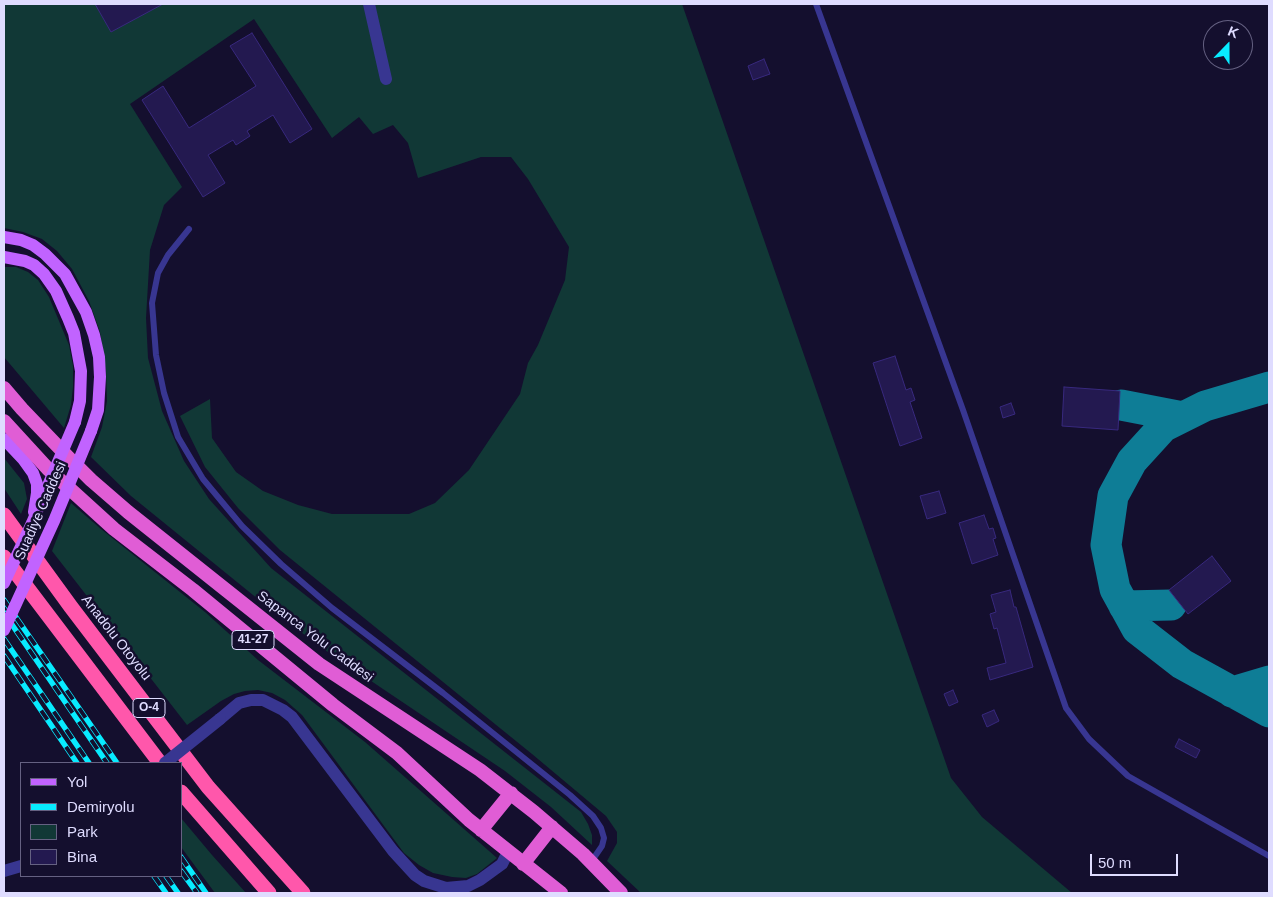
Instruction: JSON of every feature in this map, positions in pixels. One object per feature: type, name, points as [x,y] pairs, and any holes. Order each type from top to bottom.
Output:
[{"type":"highway","name":"Sapanca Yolu Caddesi","points":[[4,388],[22,410],[68,457],[109,495],[320,664],[443,745],[510,794],[552,827],[591,862],[621,893]]},
{"type":"highway","name":"41-27","points":[[4,421],[48,469],[94,511],[336,708],[396,753],[481,830],[561,893]]},
{"type":"highway","name":"Anadolu Otoyolu","points":[[4,515],[71,607],[208,787],[303,893]]},
{"type":"highway","name":"O-4","points":[[4,557],[159,762]]},
{"type":"highway","points":[[182,793],[269,893]]},
{"type":"highway","points":[[481,830],[510,794]]},
{"type":"highway","points":[[524,864],[552,827]]},
{"type":"main road","name":"Suadiye Caddesi","points":[[4,237],[21,240],[33,245],[66,274],[86,312],[94,335],[99,357],[100,377],[98,410],[92,431],[54,521],[4,630]]},
{"type":"main road","name":"Suadiye Caddesi","points":[[4,257],[24,260],[44,274],[56,291],[74,333],[81,370],[80,401],[75,422],[4,583]]},
{"type":"main road","points":[[4,379],[22,410]]},
{"type":"main road","points":[[4,439],[28,465],[36,484],[37,493],[32,523]]},
{"type":"street","points":[[369,4],[386,79]]},
{"type":"street","points":[[166,762],[239,703],[263,700],[292,717],[405,865],[424,881],[457,891],[480,880],[502,864],[508,852]]},
{"type":"street","points":[[4,871],[20,866]]},
{"type":"lane","points":[[816,4],[963,410],[1066,708],[1089,739],[1128,776],[1269,856]]},
{"type":"lane","points":[[189,229],[168,255],[158,273],[152,303],[156,354],[164,393],[178,437],[203,479],[242,526],[281,564],[332,608],[443,693],[570,795],[593,816],[601,828],[604,838],[602,846],[591,862]]},
{"type":"green space","points":[[4,4],[682,4],[951,778],[982,817],[1072,893],[641,893],[607,861],[617,843],[617,832],[606,816],[280,550],[238,508],[205,467],[180,416],[210,399],[212,438],[236,472],[263,491],[298,505],[332,514],[409,514],[435,503],[469,470],[520,394],[528,363],[538,345],[565,280],[569,247],[528,179],[511,157],[481,157],[418,178],[408,143],[393,125],[373,134],[359,117],[332,138],[254,19],[130,104],[182,187],[164,205],[150,250],[146,318],[148,358],[162,411],[184,461],[209,499],[271,568],[581,812],[592,835],[592,845],[551,807],[505,771],[322,648],[269,608],[131,496],[91,457],[102,427],[107,401],[106,371],[100,332],[89,301],[72,269],[57,251],[42,239],[4,228]]},
{"type":"green space","points":[[4,267],[16,267],[28,272],[38,280],[49,297],[69,345],[73,366],[73,387],[71,405],[64,428],[4,357]]},
{"type":"green space","points":[[4,458],[24,483],[27,499],[21,514],[4,488]]},
{"type":"green space","points":[[71,503],[205,612],[258,660],[365,742],[497,858],[477,874],[466,878],[433,873],[419,865],[404,853],[302,715],[285,700],[272,693],[258,690],[234,694],[187,725],[52,551]]},
{"type":"green space","points":[[182,819],[246,893],[215,893],[182,848]]},
{"type":"building","points":[[95,4],[163,4],[111,32]]},
{"type":"building","points":[[252,33],[312,129],[290,143],[273,115],[247,131],[250,136],[236,145],[233,140],[208,155],[225,183],[203,197],[142,100],[163,86],[189,128],[256,86],[230,46]]},
{"type":"building","points":[[764,59],[770,74],[753,80],[748,66]]},
{"type":"building","points":[[895,356],[906,390],[911,388],[915,400],[910,402],[922,438],[900,446],[873,363]]},
{"type":"building","points":[[1064,387],[1120,391],[1118,430],[1062,426]]},
{"type":"building","points":[[1011,403],[1015,414],[1003,418],[1000,407]]},
{"type":"building","points":[[939,491],[946,513],[927,519],[920,496]]},
{"type":"building","points":[[984,515],[989,529],[993,528],[996,538],[993,539],[998,555],[972,564],[959,523]]},
{"type":"building","points":[[1212,556],[1231,581],[1188,614],[1169,590]]},
{"type":"building","points":[[1010,590],[1033,667],[990,680],[987,668],[1006,663],[997,628],[994,629],[990,614],[996,612],[991,595]]},
{"type":"building","points":[[953,690],[958,702],[949,706],[944,694]]},
{"type":"building","points":[[994,710],[999,721],[987,727],[982,715]]},
{"type":"building","points":[[1179,739],[1200,750],[1196,758],[1175,747]]},
{"type":"taxiway","points":[[1269,387],[1205,406],[1163,427],[1132,461],[1113,496],[1106,545],[1115,589],[1137,629],[1182,664],[1269,712]]},
{"type":"taxiway","points":[[1121,405],[1183,417]]},
{"type":"taxiway","points":[[1124,606],[1171,605]]},
{"type":"taxiway","points":[[1232,692],[1269,681]]},
{"type":"railway","points":[[4,600],[116,762]]},
{"type":"railway","points":[[4,613],[106,762]]},
{"type":"railway","points":[[4,639],[88,762]]},
{"type":"railway","points":[[4,656],[76,762]]},
{"type":"railway","points":[[182,858],[206,893]]},
{"type":"railway","points":[[182,872],[197,893]]},
{"type":"railway","points":[[155,877],[166,893]]},
{"type":"railway","points":[[167,877],[178,893]]}]
